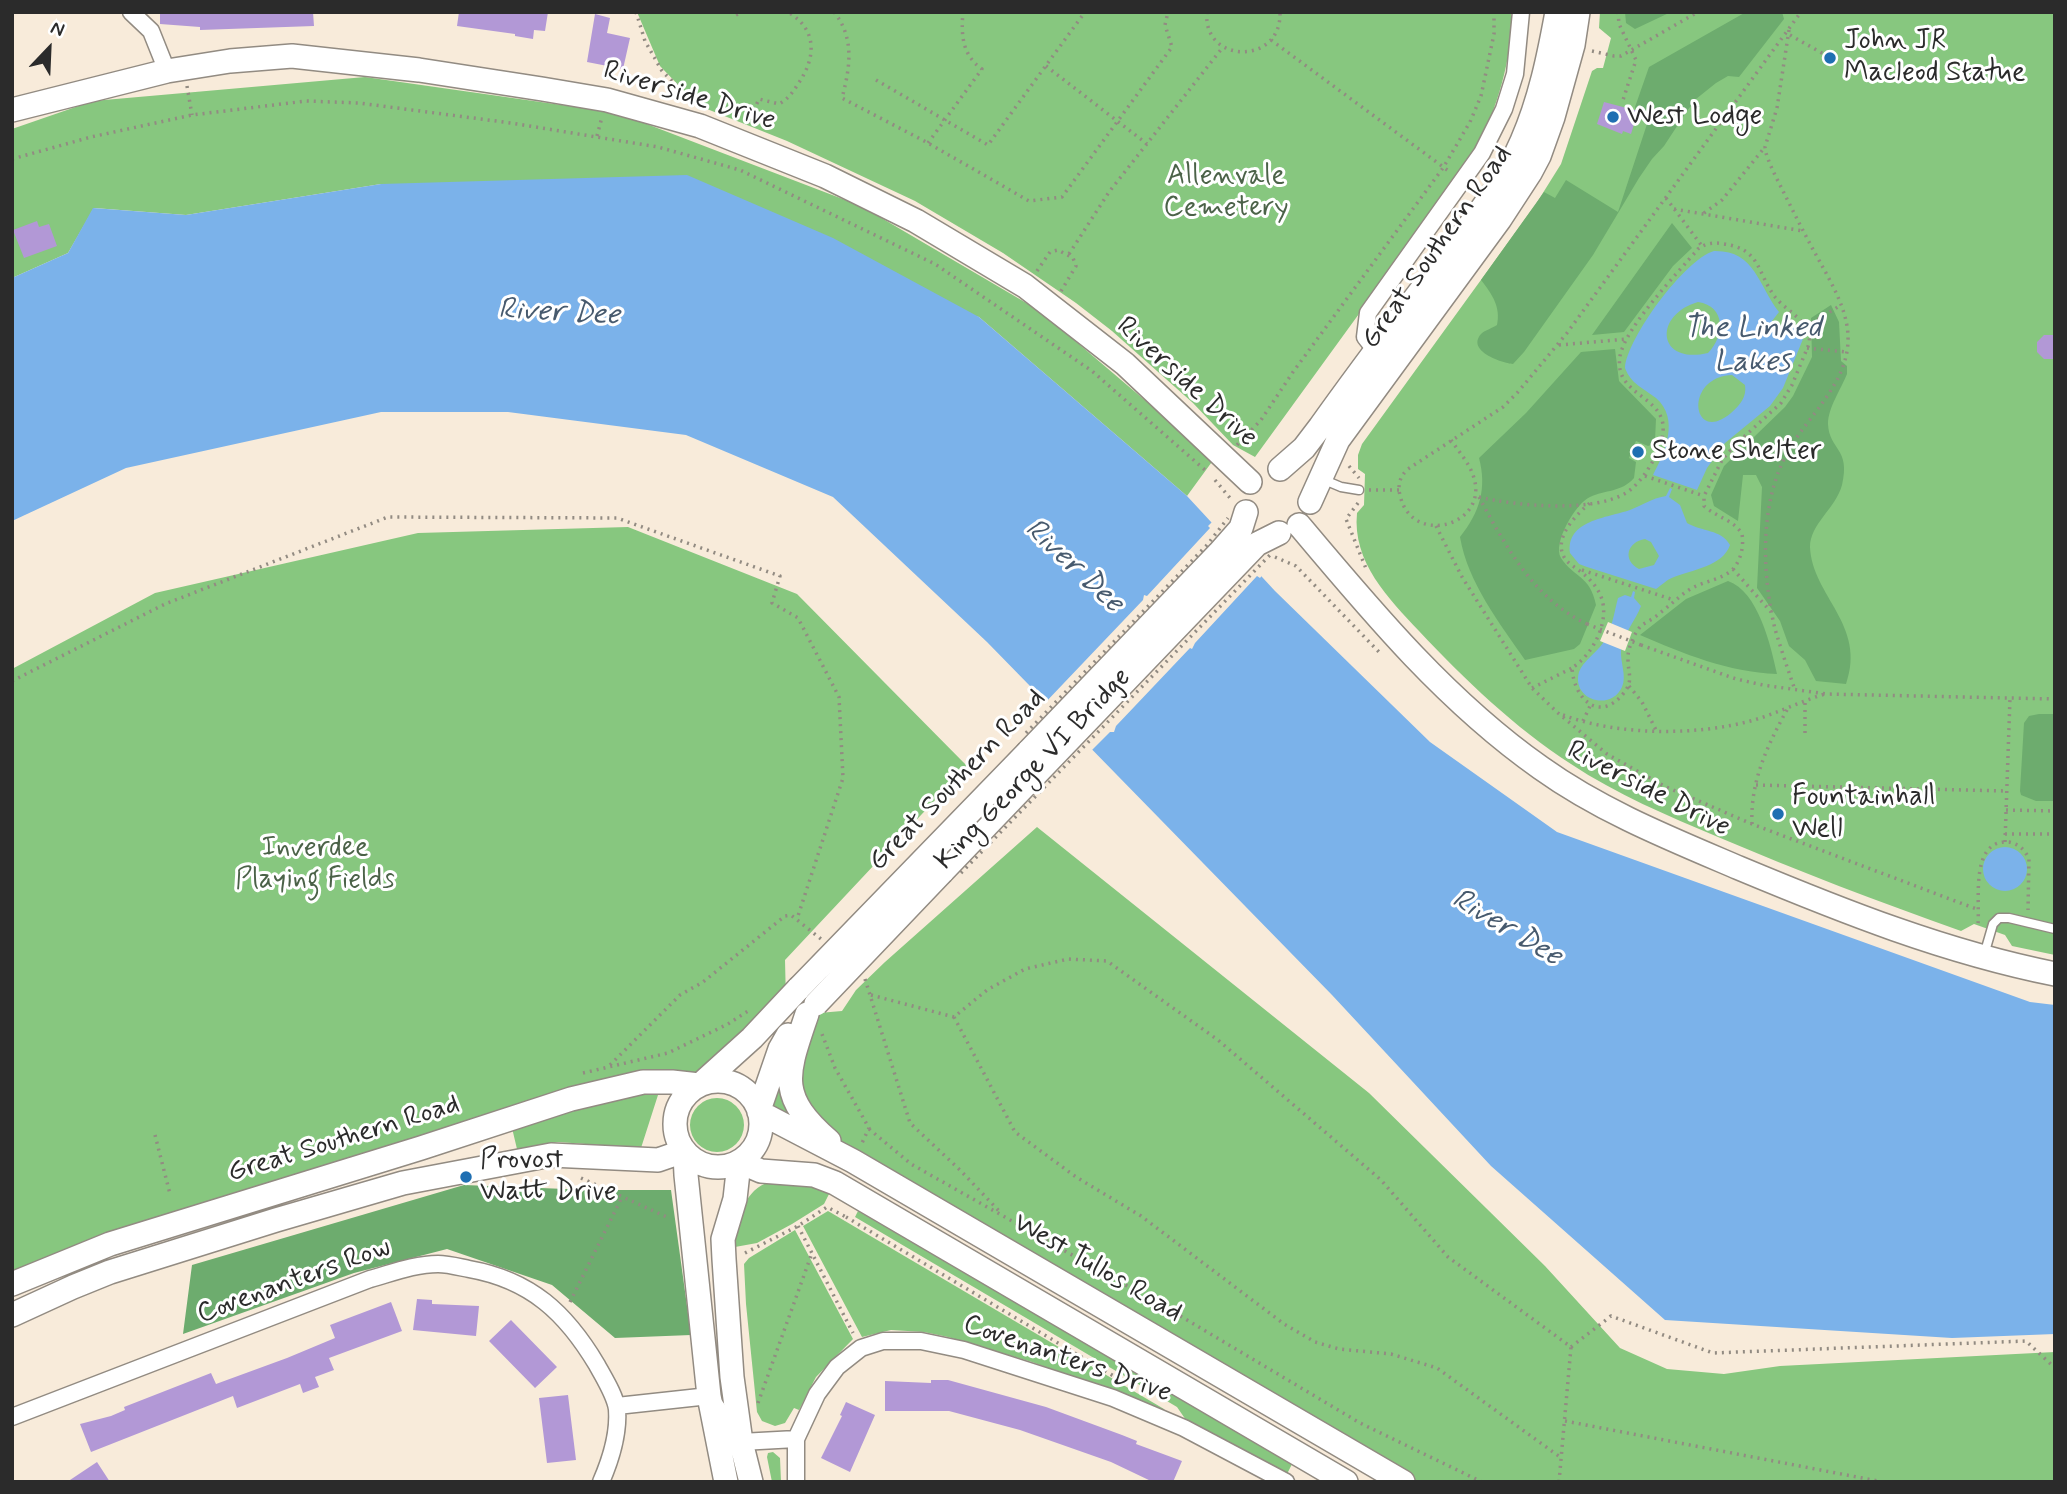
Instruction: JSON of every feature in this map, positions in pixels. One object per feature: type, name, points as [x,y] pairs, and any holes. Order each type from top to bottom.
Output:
[{"type":"main road","name":"Great Southern Road","points":[[1251,482],[1258,474],[1280,468],[1304,448],[1506,173],[1522,141],[1544,77],[1557,12]]},
{"type":"main road","name":"Great Southern Road","points":[[759,1111],[780,1049],[810,1008],[1200,573],[1249,527],[1289,529],[1308,510],[1338,440],[1518,194],[1543,146],[1573,45],[1578,12]]},
{"type":"main road","name":"Riverside Drive","points":[[12,110],[230,61],[292,56],[419,70],[607,100],[700,126],[825,176],[916,221],[1025,286],[1142,379],[1251,482]]},
{"type":"main road","points":[[1280,468],[1289,471],[1304,483],[1310,502]]},
{"type":"main road","points":[[1249,527],[1245,496],[1251,482]]},
{"type":"main road","points":[[1249,527],[1250,519],[1262,530],[1289,529]]},
{"type":"main road","name":"Riverside Drive","points":[[1289,529],[1354,591],[1390,632],[1472,712],[1539,767],[1583,796],[1681,843],[1803,895],[1983,958],[2055,974]]},
{"type":"main road","name":"Great Southern Road","points":[[12,1284],[110,1244],[571,1099],[643,1082],[700,1085],[752,1038],[810,1008]]},
{"type":"main road","points":[[810,1008],[791,1063],[790,1082],[795,1103],[808,1123],[853,1161]]},
{"type":"main road","points":[[724,1081],[736,1084],[754,1099],[762,1125],[759,1140],[751,1153],[740,1162],[725,1167],[697,1163],[685,1153],[676,1136],[675,1115],[684,1096],[700,1085],[724,1081]]},
{"type":"main road","name":"West Tullos Road","points":[[759,1111],[853,1161],[1403,1482]]},
{"type":"main road","name":"Great Southern Road","points":[[12,1315],[110,1272],[403,1184],[551,1155],[658,1160],[685,1153]]},
{"type":"main road","points":[[685,1153],[709,1396],[726,1482]]},
{"type":"main road","points":[[740,1162],[737,1191],[723,1239],[732,1377],[741,1442],[751,1482]]},
{"type":"main road","name":"West Tullos Road","points":[[740,1162],[761,1171],[814,1175],[835,1183],[1346,1482]]},
{"type":"street","points":[[131,12],[151,31],[176,74]]},
{"type":"street","points":[[1376,351],[1365,337],[1368,313],[1482,153],[1504,109],[1515,74],[1521,12]]},
{"type":"street","name":"Covenanters Row","points":[[12,1417],[280,1313],[405,1269],[439,1264],[492,1273],[545,1300],[563,1317],[586,1346],[605,1378],[617,1406]]},
{"type":"street","name":"Covenanters Drive","points":[[796,1439],[817,1394],[837,1367],[861,1348],[883,1341],[921,1342],[964,1350],[1113,1398],[1184,1428],[1286,1482]]},
{"type":"street","points":[[601,1482],[616,1439],[617,1406],[709,1396],[741,1442],[796,1439],[796,1482]]},
{"type":"lane","points":[[1321,479],[1341,487],[1359,490]]},
{"type":"lane","points":[[1983,958],[1996,919],[2004,917],[2055,929]]},
{"type":"path","points":[[636,12],[645,41],[662,71],[701,110],[700,126]]},
{"type":"path","points":[[736,15],[742,12]]},
{"type":"path","points":[[740,141],[759,99],[779,104],[785,101],[804,75],[810,61],[810,36],[805,25],[788,12]]},
{"type":"path","points":[[834,12],[849,45],[848,74],[842,98],[1029,201],[1062,197],[1172,47],[1165,25],[1168,12]]},
{"type":"path","points":[[928,144],[982,69],[966,51],[962,39],[963,12]]},
{"type":"path","points":[[876,80],[944,122],[988,145],[1085,12]]},
{"type":"path","points":[[1207,12],[1209,29],[1223,47],[1245,53],[1256,51],[1271,40],[1279,27],[1280,12]]},
{"type":"path","points":[[1240,442],[1261,420],[1293,372],[1443,169],[1470,122],[1481,96],[1494,34],[1494,12]]},
{"type":"path","points":[[1618,12],[1619,24],[1636,60],[1622,103]]},
{"type":"path","points":[[1573,45],[1614,57],[1632,50],[1698,12]]},
{"type":"path","points":[[1476,489],[1472,504],[1464,516],[1451,524],[1436,526],[1421,523],[1409,514],[1401,501],[1399,490],[1405,471],[1511,400],[1557,345],[1801,12]]},
{"type":"path","points":[[1702,214],[1722,201],[1766,146],[1777,108],[1789,28]]},
{"type":"path","points":[[1788,35],[1828,56]]},
{"type":"path","points":[[1271,40],[1443,169],[1464,179]]},
{"type":"path","points":[[1069,254],[1109,192],[1223,47]]},
{"type":"path","points":[[1045,66],[1147,144]]},
{"type":"path","points":[[176,74],[192,115]]},
{"type":"path","points":[[12,159],[91,137],[192,115],[306,101],[359,103],[610,138],[659,146],[740,170],[935,264],[1021,321],[1092,371],[1145,415],[1212,476],[1249,527]]},
{"type":"path","points":[[1766,146],[1768,159],[1841,305],[1847,329],[1847,352],[1827,395],[1785,456],[1771,494],[1767,522],[1769,593],[1795,690]]},
{"type":"path","points":[[1665,198],[1702,246]]},
{"type":"path","points":[[1674,209],[1802,231]]},
{"type":"path","points":[[1479,497],[1539,506],[1591,502],[1623,494],[1645,476],[1659,448],[1662,421],[1656,410],[1633,391],[1622,375],[1620,356],[1627,339],[1651,304],[1702,246],[1717,243],[1745,251],[1755,260],[1773,295],[1806,327],[1810,336],[1807,348],[1781,403],[1727,453],[1704,496],[1704,506],[1732,523],[1742,534],[1742,549],[1733,569],[1691,589],[1637,631],[1628,655],[1631,674],[1629,686],[1613,702],[1605,705],[1591,704],[1582,699],[1576,691],[1572,668]]},
{"type":"path","points":[[1025,286],[1050,252],[1058,250],[1069,254],[1076,266],[1052,306]]},
{"type":"path","points":[[1806,327],[1841,305]]},
{"type":"path","points":[[1557,345],[1627,339]]},
{"type":"path","points":[[1807,348],[1847,352]]},
{"type":"path","points":[[1451,440],[1470,469],[1479,497],[1506,549],[1558,608],[1587,624],[1736,678],[1795,690],[1826,694],[2055,699]]},
{"type":"path","points":[[1337,609],[1369,577],[1346,519],[1359,502],[1359,477],[1349,467],[1350,460]]},
{"type":"path","points":[[1645,476],[1704,496]]},
{"type":"path","points":[[1359,490],[1399,490]]},
{"type":"path","points":[[1532,688],[1572,668],[1592,648],[1605,619],[1599,594],[1564,556],[1563,542],[1572,521],[1591,502]]},
{"type":"path","points":[[12,681],[165,604],[388,517],[617,518],[780,576],[772,603],[798,618],[839,697],[843,778],[797,919]]},
{"type":"path","points":[[1436,526],[1462,577],[1532,688],[1558,713],[1624,765],[1664,786],[1752,824],[1979,910]]},
{"type":"path","name":"King George VI Bridge","points":[[961,873],[1249,527]]},
{"type":"path","points":[[1576,568],[1675,600]]},
{"type":"path","points":[[1733,569],[1773,613]]},
{"type":"path","points":[[1629,686],[1642,702],[1656,730]]},
{"type":"path","points":[[1558,713],[1583,722],[1619,729],[1701,729],[1736,724],[1826,694]]},
{"type":"path","points":[[2005,842],[2010,698]]},
{"type":"path","points":[[1805,700],[1805,733]]},
{"type":"path","points":[[1583,722],[1591,704]]},
{"type":"path","points":[[1752,824],[1756,785],[1764,755],[1789,706]]},
{"type":"path","points":[[1756,785],[2007,791]]},
{"type":"path","points":[[2006,810],[2055,811]]},
{"type":"path","points":[[2006,834],[2055,834]]},
{"type":"path","points":[[1978,926],[1981,860],[1990,848],[2005,842],[2022,849],[2030,861],[2028,923]]},
{"type":"path","points":[[954,1017],[986,990],[1025,969],[1068,959],[1107,961],[1217,1040],[1381,1180],[1448,1257],[1571,1347]]},
{"type":"path","points":[[855,983],[865,973]]},
{"type":"path","points":[[871,995],[954,1017],[1015,1132],[1076,1177],[1141,1216],[1283,1324],[1315,1342],[1339,1349],[1391,1354],[1437,1368],[1560,1457]]},
{"type":"path","points":[[573,1076],[668,1053],[728,1024],[757,1005]]},
{"type":"path","points":[[810,1008],[835,1068],[869,1128],[911,1164],[1194,1324],[1360,1423],[1482,1482]]},
{"type":"path","points":[[853,1161],[869,1128]]},
{"type":"path","points":[[155,1135],[170,1194]]},
{"type":"path","points":[[573,1175],[678,1223]]},
{"type":"path","points":[[846,1217],[859,1196]]},
{"type":"path","points":[[563,1317],[622,1197]]},
{"type":"path","points":[[724,1259],[736,1259],[798,1226],[827,1207],[1133,1387]]},
{"type":"path","points":[[798,1226],[846,1323]]},
{"type":"path","points":[[757,1405],[812,1253]]},
{"type":"path","points":[[1559,1482],[1571,1347],[1611,1316],[1713,1353],[2026,1341],[2055,1368]]},
{"type":"path","points":[[1565,1421],[1883,1482]]},
{"type":"green space","name":"Allenvale Cemetery","points":[[637,12],[1511,12],[1511,30],[1502,83],[1478,150],[1255,457],[1233,445],[1193,403],[1112,331],[1003,253],[915,201],[787,141],[707,109],[686,93],[660,66]]},
{"type":"green space","points":[[1600,12],[2055,12],[2055,955],[2012,946],[2005,935],[1974,924],[1961,931],[1869,897],[1699,829],[1606,785],[1550,750],[1472,685],[1396,606],[1367,563],[1360,548],[1357,531],[1357,513],[1364,505],[1365,474],[1358,469],[1358,455],[1362,444],[1536,204],[1561,164],[1592,71],[1603,68],[1611,38],[1599,28]]},
{"type":"green space","points":[[1625,12],[1671,12],[1635,29],[1626,23]]},
{"type":"green space","points":[[1746,12],[1782,12],[1784,19],[1739,77],[1728,76],[1696,99],[1639,178],[1593,255],[1524,352],[1513,364],[1487,355],[1478,346],[1478,340],[1481,334],[1497,325],[1498,312],[1495,301],[1481,280],[1544,192],[1555,198],[1566,180],[1618,212],[1650,115],[1635,110],[1649,67]]},
{"type":"green space","points":[[365,77],[618,113],[861,206],[1040,311],[1214,459],[1187,496],[979,317],[381,184],[186,215],[94,208],[68,253],[12,278],[12,129],[93,101]]},
{"type":"green space","points":[[1672,223],[1692,248],[1673,266],[1624,332],[1592,335]]},
{"type":"green space","points":[[1831,305],[1839,322],[1841,361],[1847,366],[1847,374],[1832,405],[1828,424],[1829,433],[1842,456],[1844,473],[1839,493],[1814,531],[1810,547],[1819,581],[1837,612],[1850,645],[1851,663],[1846,684],[1816,681],[1805,660],[1789,646],[1780,621],[1757,588],[1762,487],[1756,475],[1743,475],[1738,521],[1714,506],[1711,495],[1724,466],[1793,396],[1812,357],[1811,318]]},
{"type":"green space","points":[[1615,349],[1619,381],[1656,419],[1654,444],[1648,446],[1636,441],[1629,458],[1636,462],[1634,478],[1624,486],[1584,501],[1572,515],[1563,534],[1559,551],[1561,558],[1586,582],[1596,605],[1580,644],[1574,649],[1525,660],[1477,586],[1460,537],[1473,518],[1480,499],[1482,479],[1479,458],[1526,413],[1581,352]]},
{"type":"green space","name":"Inverdee Playing Fields","points":[[628,527],[797,594],[967,766],[785,960],[786,1002],[701,1084],[643,1082],[12,1284],[12,669],[155,593],[418,533]]},
{"type":"green space","points":[[1728,581],[1738,587],[1755,607],[1767,635],[1777,674],[1724,666],[1640,635],[1686,599]]},
{"type":"green space","points":[[2055,714],[2055,801],[2036,801],[2021,795],[2020,791],[2024,723],[2029,716]]},
{"type":"green space","points":[[1037,827],[1369,1093],[1545,1266],[1620,1348],[1667,1369],[1724,1374],[1780,1366],[2055,1352],[2055,1482],[1403,1482],[759,1110],[807,1014],[842,1011],[856,990],[885,962]]},
{"type":"green space","points":[[632,1095],[658,1095],[641,1148],[558,1142],[517,1149],[512,1128]]},
{"type":"green space","points":[[717,1098],[736,1106],[744,1125],[736,1144],[717,1152],[698,1144],[690,1125],[698,1106]]},
{"type":"green space","points":[[770,1182],[813,1185],[830,1192],[824,1204],[792,1224],[757,1243],[735,1247],[733,1239],[744,1205],[754,1191]]},
{"type":"green space","points":[[464,1185],[671,1190],[691,1335],[615,1338],[552,1285],[447,1249],[354,1273],[183,1334],[192,1265]]},
{"type":"green space","points":[[828,1211],[1165,1411],[1032,1362],[948,1337],[891,1330],[862,1337],[803,1226]]},
{"type":"green space","points":[[858,1211],[1292,1464],[1287,1474],[1188,1423],[1177,1407],[855,1217]]},
{"type":"green space","points":[[795,1230],[853,1339],[816,1377],[799,1410],[794,1408],[785,1423],[775,1426],[762,1421],[757,1412],[744,1264],[749,1258]]},
{"type":"green space","points":[[773,1452],[780,1458],[781,1482],[772,1482],[767,1457],[768,1453]]},
{"type":"water","name":"River Dee","points":[[687,175],[833,238],[979,317],[1187,496],[1275,591],[1430,742],[1557,832],[2030,1002],[2055,1005],[2055,1334],[1952,1338],[1665,1320],[1491,1166],[1332,995],[987,642],[833,497],[686,435],[508,412],[381,412],[126,468],[12,521],[12,278],[68,253],[93,208],[186,215],[381,184]]},
{"type":"water","name":"The Linked Lakes","points":[[1714,251],[1728,252],[1747,263],[1779,312],[1772,321],[1785,331],[1792,323],[1801,330],[1803,339],[1783,388],[1770,406],[1725,443],[1707,468],[1697,490],[1653,475],[1666,446],[1669,426],[1667,416],[1656,398],[1634,382],[1625,368],[1636,338],[1659,301],[1688,268]],"holes":[[[1698,302],[1714,309],[1718,315],[1718,338],[1708,353],[1691,355],[1679,352],[1671,346],[1667,337],[1668,327],[1673,317],[1683,308]],[[1732,375],[1745,385],[1742,400],[1731,413],[1718,421],[1708,421],[1701,416],[1698,407],[1700,397],[1706,386],[1716,379]]]},
{"type":"water","points":[[1670,488],[1672,489],[1669,497],[1680,505],[1687,523],[1716,533],[1726,540],[1730,545],[1721,558],[1671,578],[1656,589],[1579,564],[1570,553],[1570,542],[1581,527],[1666,496]],"holes":[[[1645,539],[1651,542],[1659,556],[1654,565],[1639,569],[1630,561],[1631,547]]]},
{"type":"water","points":[[1633,591],[1634,598],[1641,606],[1622,644],[1622,687],[1617,695],[1610,699],[1593,699],[1581,690],[1579,672],[1606,638],[1618,598],[1625,595],[1631,597]]},
{"type":"water","points":[[2005,847],[2021,853],[2027,869],[2021,885],[2005,891],[1989,885],[1983,869],[1989,853]]},
{"type":"pier","points":[[1214,520],[1264,573],[1260,578],[1257,576],[1192,649],[1190,648],[1116,726],[1114,732],[1110,732],[1089,753],[1043,705],[1210,528],[1208,526]]},
{"type":"pier","points":[[1608,622],[1632,632],[1625,651],[1600,641]]},
{"type":"building","points":[[160,12],[313,12],[314,26],[200,30],[200,27],[160,24]]},
{"type":"building","points":[[459,12],[548,12],[545,31],[534,30],[533,39],[457,26]]},
{"type":"building","points":[[595,14],[610,18],[607,33],[630,38],[623,69],[587,62]]},
{"type":"building","name":"West Lodge","points":[[1604,102],[1638,111],[1631,134],[1623,131],[1622,134],[1597,124]]},
{"type":"building","points":[[37,221],[39,227],[49,224],[57,246],[24,258],[13,230]]},
{"type":"building","points":[[2044,335],[2055,335],[2055,359],[2044,359],[2037,352],[2037,342]]},
{"type":"building","points":[[417,1299],[432,1300],[432,1304],[479,1306],[476,1336],[413,1330]]},
{"type":"building","points":[[391,1302],[402,1331],[329,1358],[334,1370],[315,1377],[319,1387],[303,1393],[300,1384],[237,1408],[233,1396],[91,1452],[80,1424],[111,1416],[125,1410],[124,1407],[211,1373],[216,1384],[287,1358],[335,1338],[330,1325]]},
{"type":"building","points":[[511,1320],[557,1367],[535,1388],[489,1341]]},
{"type":"building","points":[[931,1380],[948,1380],[1046,1407],[1182,1461],[1173,1482],[1153,1482],[1111,1462],[1020,1430],[949,1411],[885,1411],[885,1381],[931,1383]]},
{"type":"building","points":[[568,1395],[576,1460],[547,1463],[539,1398]]},
{"type":"building","points":[[846,1402],[875,1415],[850,1472],[821,1458]]},
{"type":"building","points":[[97,1462],[110,1482],[67,1482]]},
{"type":"place","name":"John JR Macleod Statue","points":[[1830,58]]},
{"type":"place","name":"West Lodge","points":[[1613,117]]},
{"type":"place","name":"Stone Shelter","points":[[1638,452]]},
{"type":"place","name":"Fountainhall Well","points":[[1778,814]]},
{"type":"place","name":"Provost Watt Drive","points":[[466,1177]]}]
